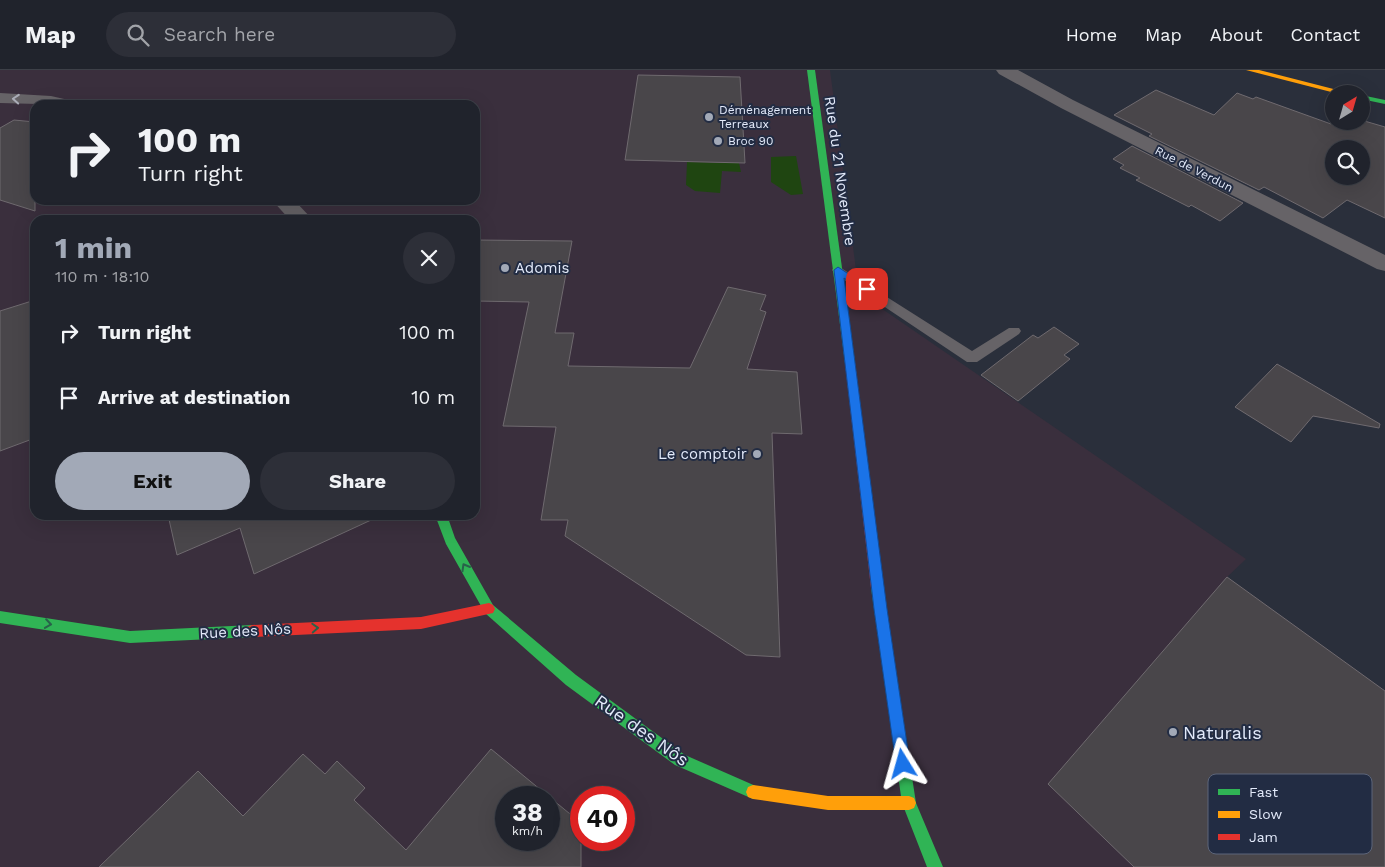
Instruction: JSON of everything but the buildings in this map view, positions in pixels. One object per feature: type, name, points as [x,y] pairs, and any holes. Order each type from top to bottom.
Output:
[{"type":"street","name":"Rue du 21 Novembre","points":[[811,70],[880,609],[909,803],[936,867]]},
{"type":"street","name":"Rue de Verdun","points":[[1005,70],[1084,113],[1385,264]]},
{"type":"street","points":[[1250,70],[1325,88]]},
{"type":"street","points":[[0,98],[34,100]]},
{"type":"street","points":[[1370,99],[1385,102]]},
{"type":"street","points":[[287,205],[297,215]]},
{"type":"street","name":"Rue des Nôs","points":[[443,520],[450,540],[489,609],[571,680],[680,760],[756,793],[828,803],[909,803]]},
{"type":"street","name":"Rue des Nôs","points":[[0,617],[130,637],[421,623],[489,609]]},
{"type":"lane","points":[[838,270],[972,358],[1014,331]]},
{"type":"shaded area","points":[[0,70],[830,70],[859,293],[1246,559],[1227,577],[1385,691],[1385,867],[0,867]]},
{"type":"green space","points":[[796,156],[803,194],[791,195],[771,182],[771,157]]},
{"type":"green space","points":[[687,162],[739,163],[741,172],[722,171],[720,193],[695,191],[686,185]]},
{"type":"traffic: fast","points":[[811,70],[850,363]]},
{"type":"traffic: fast","points":[[1370,99],[1385,102]]},
{"type":"traffic: fast","points":[[443,520],[450,540],[489,609],[571,680],[680,760],[753,792]]},
{"type":"traffic: fast","points":[[877,588],[909,803],[935,867]]},
{"type":"traffic: fast","points":[[0,617],[130,637],[252,631]]},
{"type":"traffic: slow","points":[[1250,70],[1325,88]]},
{"type":"traffic: slow","points":[[753,792],[828,803],[909,803]]},
{"type":"traffic: jam","points":[[850,363],[877,588]]},
{"type":"traffic: jam","points":[[252,631],[421,623],[489,609]]},
{"type":"place","name":"Déménagement Terreaux","points":[[709,117]]},
{"type":"place","name":"Broc 90","points":[[718,141]]},
{"type":"place","name":"Adomis","points":[[505,268]]},
{"type":"place","name":"Le comptoir","points":[[757,454]]},
{"type":"place","name":"Naturalis","points":[[1173,732]]},
{"type":"route","points":[[867,289],[838,270],[880,609],[903,764]]}]
